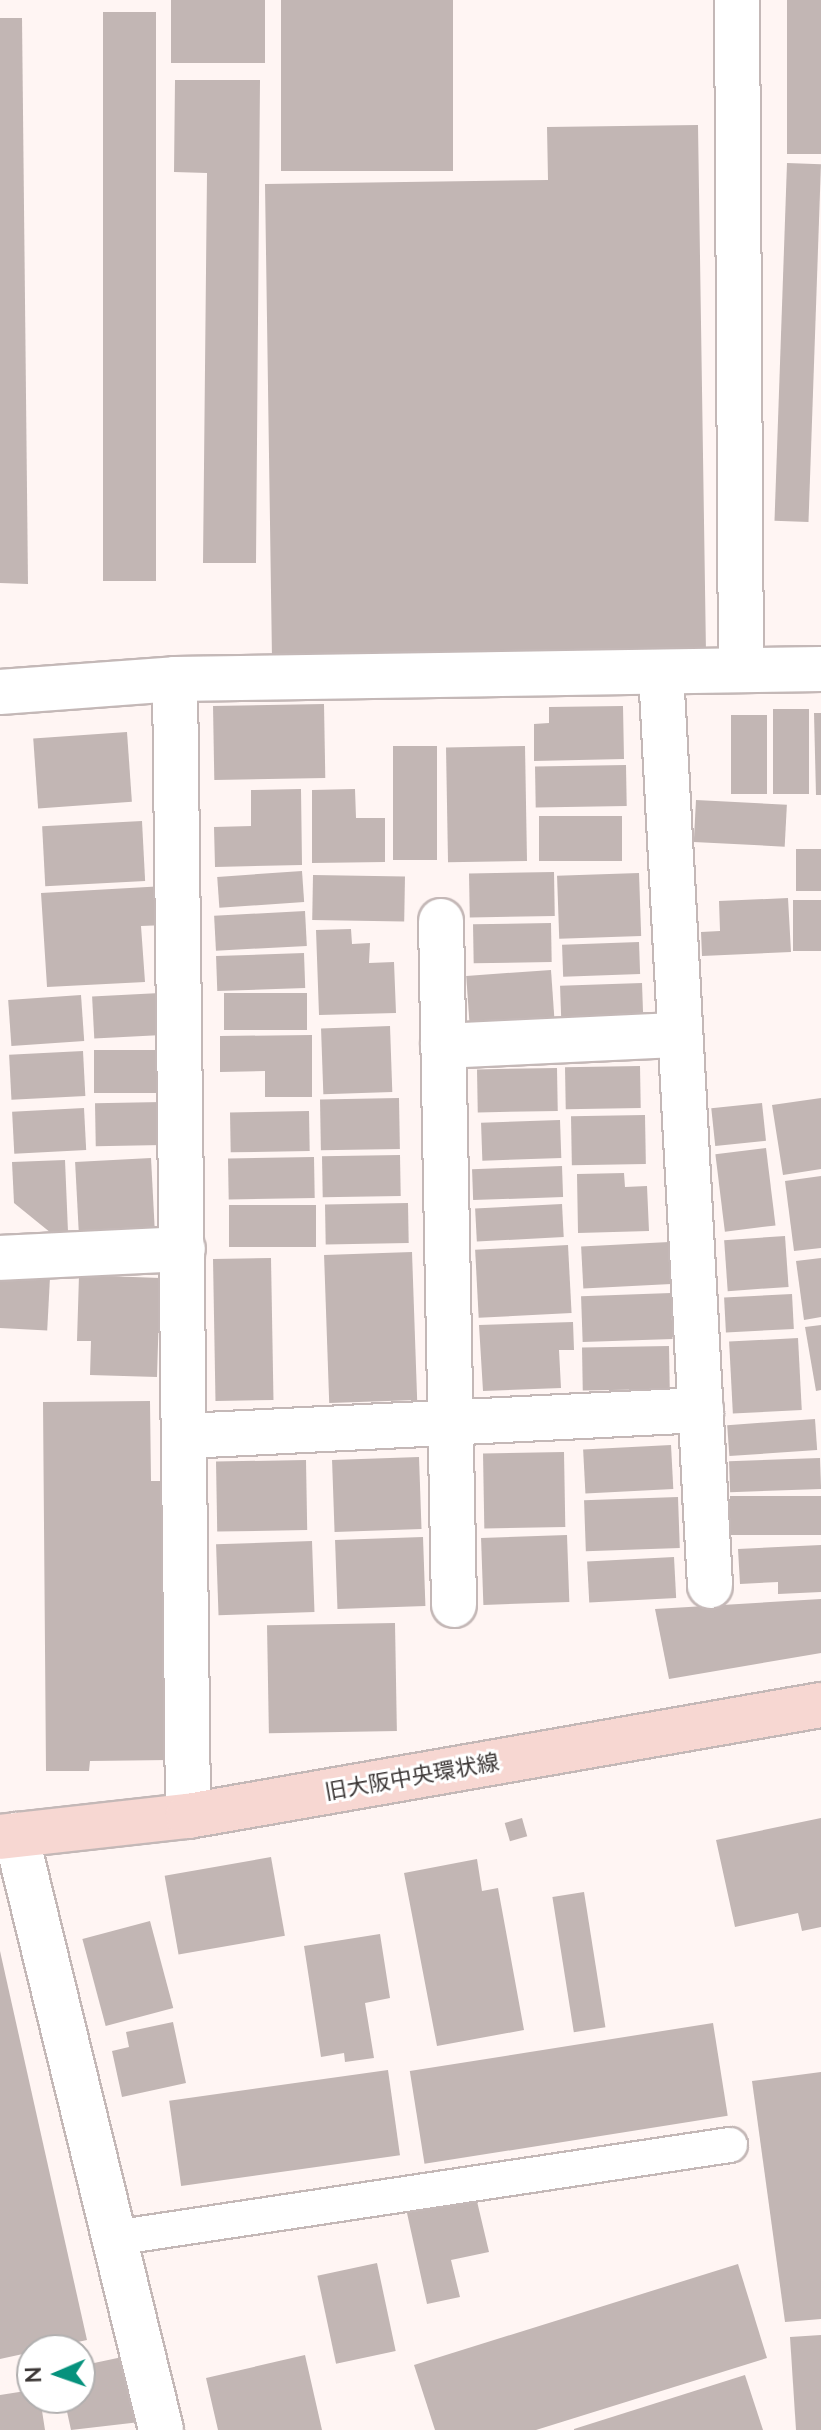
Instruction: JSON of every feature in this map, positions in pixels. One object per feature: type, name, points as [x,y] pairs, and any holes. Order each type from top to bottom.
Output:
[{"type":"main road","name":"旧大阪中央環状線","points":[[8,1836],[188,1816],[821,1705]]},
{"type":"street","points":[[737,0],[741,670]]},
{"type":"street","points":[[0,692],[175,679],[821,669]]},
{"type":"street","points":[[661,672],[710,1586]]},
{"type":"street","points":[[175,679],[188,1816]]},
{"type":"street","points":[[441,921],[454,1605]]},
{"type":"street","points":[[443,1046],[680,1035]]},
{"type":"street","points":[[0,1250],[183,1249]]},
{"type":"street","points":[[186,1436],[701,1410]]},
{"type":"street","points":[[8,1836],[161,2430]]},
{"type":"lane","points":[[114,2238],[730,2145]]},
{"type":"building","points":[[171,0],[265,0],[265,63],[171,63]]},
{"type":"building","points":[[281,0],[453,0],[453,171],[281,171]]},
{"type":"building","points":[[787,0],[821,0],[821,154],[787,154]]},
{"type":"building","points":[[103,12],[156,12],[156,581],[103,581]]},
{"type":"building","points":[[0,18],[22,18],[28,584],[0,583]]},
{"type":"building","points":[[175,80],[260,80],[256,563],[203,563],[207,173],[174,172]]},
{"type":"building","points":[[698,125],[706,653],[272,659],[265,184],[548,180],[547,127]]},
{"type":"building","points":[[787,163],[821,164],[808,522],[775,521]]},
{"type":"building","points":[[324,704],[325,778],[214,780],[213,706]]},
{"type":"building","points":[[623,706],[624,759],[534,761],[534,724],[549,723],[549,707]]},
{"type":"building","points":[[773,709],[809,709],[809,794],[773,794]]},
{"type":"building","points":[[814,713],[821,713],[821,795],[816,795]]},
{"type":"building","points":[[731,715],[767,715],[767,794],[731,794]]},
{"type":"building","points":[[127,732],[132,802],[38,808],[33,739]]},
{"type":"building","points":[[393,746],[437,746],[437,860],[393,860]]},
{"type":"building","points":[[525,746],[527,861],[448,862],[446,747]]},
{"type":"building","points":[[626,765],[627,806],[536,808],[535,767]]},
{"type":"building","points":[[301,789],[302,865],[215,867],[214,827],[251,826],[251,790]]},
{"type":"building","points":[[355,789],[356,818],[385,818],[385,862],[312,863],[312,790]]},
{"type":"building","points":[[696,800],[787,805],[785,847],[694,842]]},
{"type":"building","points":[[539,816],[622,816],[622,861],[539,861]]},
{"type":"building","points":[[142,821],[145,881],[45,886],[42,826]]},
{"type":"building","points":[[796,849],[821,849],[821,891],[796,891]]},
{"type":"building","points":[[302,871],[304,902],[219,908],[217,877]]},
{"type":"building","points":[[554,872],[555,916],[470,917],[469,873]]},
{"type":"building","points":[[639,873],[641,936],[559,939],[557,876]]},
{"type":"building","points":[[313,875],[405,877],[404,922],[312,920]]},
{"type":"building","points":[[165,886],[166,925],[141,926],[145,982],[47,987],[41,893]]},
{"type":"building","points":[[788,898],[791,952],[702,956],[701,932],[720,931],[719,901]]},
{"type":"building","points":[[793,900],[821,900],[821,951],[793,951]]},
{"type":"building","points":[[305,911],[307,946],[216,951],[214,916]]},
{"type":"building","points":[[551,923],[552,962],[474,963],[473,924]]},
{"type":"building","points":[[351,929],[352,944],[370,943],[369,963],[394,962],[396,1013],[319,1015],[316,930]]},
{"type":"building","points":[[639,942],[640,974],[563,977],[562,945]]},
{"type":"building","points":[[304,953],[305,988],[217,991],[216,956]]},
{"type":"building","points":[[551,970],[554,1019],[470,1025],[466,976]]},
{"type":"building","points":[[642,983],[643,1018],[561,1021],[560,986]]},
{"type":"building","points":[[160,993],[162,1035],[94,1039],[92,997]]},
{"type":"building","points":[[224,993],[307,993],[307,1030],[224,1030]]},
{"type":"building","points":[[81,995],[84,1041],[11,1046],[8,1000]]},
{"type":"building","points":[[390,1026],[392,1092],[323,1094],[321,1028]]},
{"type":"building","points":[[312,1035],[312,1097],[265,1097],[265,1071],[220,1072],[220,1036]]},
{"type":"building","points":[[94,1050],[161,1050],[161,1093],[94,1093]]},
{"type":"building","points":[[83,1051],[85,1096],[11,1100],[9,1055]]},
{"type":"building","points":[[640,1066],[641,1108],[566,1109],[565,1067]]},
{"type":"building","points":[[557,1068],[558,1111],[478,1112],[477,1069]]},
{"type":"building","points":[[399,1098],[400,1149],[321,1150],[320,1099]]},
{"type":"building","points":[[821,1098],[821,1169],[783,1175],[772,1105]]},
{"type":"building","points":[[162,1102],[163,1145],[96,1146],[95,1103]]},
{"type":"building","points":[[762,1103],[766,1141],[715,1146],[711,1108]]},
{"type":"building","points":[[84,1108],[86,1150],[14,1154],[12,1112]]},
{"type":"building","points":[[309,1111],[310,1151],[231,1152],[230,1112]]},
{"type":"building","points":[[645,1115],[646,1164],[572,1165],[571,1116]]},
{"type":"building","points":[[560,1120],[561,1158],[482,1161],[481,1123]]},
{"type":"building","points":[[766,1148],[776,1225],[725,1232],[715,1154]]},
{"type":"building","points":[[400,1155],[401,1196],[323,1197],[322,1156]]},
{"type":"building","points":[[314,1157],[315,1198],[229,1199],[228,1159]]},
{"type":"building","points":[[151,1158],[155,1230],[79,1234],[75,1162]]},
{"type":"building","points":[[65,1160],[68,1232],[51,1233],[14,1203],[12,1162]]},
{"type":"building","points":[[562,1166],[563,1197],[473,1200],[472,1169]]},
{"type":"building","points":[[624,1173],[625,1187],[647,1186],[649,1231],[578,1233],[577,1174]]},
{"type":"building","points":[[821,1176],[821,1248],[794,1251],[785,1181]]},
{"type":"building","points":[[408,1203],[409,1243],[326,1244],[325,1204]]},
{"type":"building","points":[[562,1204],[564,1237],[477,1242],[475,1209]]},
{"type":"building","points":[[229,1205],[316,1205],[316,1247],[229,1247]]},
{"type":"building","points":[[785,1236],[789,1287],[728,1291],[724,1240]]},
{"type":"building","points":[[669,1242],[671,1284],[583,1289],[581,1247]]},
{"type":"building","points":[[568,1245],[572,1313],[479,1318],[475,1250]]},
{"type":"building","points":[[412,1252],[417,1400],[329,1403],[324,1255]]},
{"type":"building","points":[[271,1258],[273,1400],[215,1401],[213,1259]]},
{"type":"building","points":[[821,1258],[821,1317],[804,1320],[796,1261]]},
{"type":"building","points":[[79,1275],[160,1278],[157,1377],[90,1375],[91,1341],[77,1341]]},
{"type":"building","points":[[0,1276],[50,1279],[47,1331],[0,1328]]},
{"type":"building","points":[[671,1293],[673,1339],[583,1342],[581,1296]]},
{"type":"building","points":[[792,1294],[794,1329],[726,1333],[724,1298]]},
{"type":"building","points":[[573,1322],[574,1350],[559,1350],[561,1388],[483,1391],[479,1325]]},
{"type":"building","points":[[821,1325],[821,1390],[816,1391],[805,1327]]},
{"type":"building","points":[[798,1338],[802,1410],[733,1414],[729,1342]]},
{"type":"building","points":[[669,1346],[670,1389],[583,1391],[582,1348]]},
{"type":"building","points":[[150,1401],[151,1481],[167,1481],[169,1760],[90,1761],[89,1771],[46,1771],[43,1402]]},
{"type":"building","points":[[815,1419],[817,1450],[729,1456],[727,1425]]},
{"type":"building","points":[[671,1445],[673,1489],[585,1494],[583,1450]]},
{"type":"building","points":[[564,1452],[565,1527],[484,1528],[483,1453]]},
{"type":"building","points":[[419,1457],[422,1529],[335,1532],[332,1460]]},
{"type":"building","points":[[820,1458],[821,1489],[730,1492],[729,1461]]},
{"type":"building","points":[[306,1460],[307,1530],[217,1532],[216,1462]]},
{"type":"building","points":[[730,1496],[821,1496],[821,1535],[730,1535]]},
{"type":"building","points":[[678,1497],[680,1548],[586,1551],[584,1500]]},
{"type":"building","points":[[567,1535],[569,1602],[483,1605],[481,1538]]},
{"type":"building","points":[[423,1537],[425,1606],[337,1609],[335,1540]]},
{"type":"building","points":[[312,1541],[314,1612],[219,1615],[216,1544]]},
{"type":"building","points":[[821,1545],[821,1592],[778,1594],[778,1582],[740,1584],[738,1549]]},
{"type":"building","points":[[674,1557],[676,1598],[589,1602],[587,1562]]},
{"type":"building","points":[[821,1599],[821,1653],[669,1679],[655,1609]]},
{"type":"building","points":[[395,1623],[397,1731],[269,1733],[267,1625]]},
{"type":"building","points":[[522,1818],[527,1836],[510,1841],[505,1823]]},
{"type":"building","points":[[821,1818],[821,1927],[802,1931],[798,1913],[735,1927],[716,1840]]},
{"type":"building","points":[[271,1857],[285,1936],[179,1955],[165,1876]]},
{"type":"building","points":[[477,1859],[482,1891],[498,1888],[524,2030],[437,2046],[404,1873]]},
{"type":"building","points":[[584,1892],[605,2027],[574,2032],[552,1897]]},
{"type":"building","points":[[150,1921],[173,2008],[106,2026],[82,1939]]},
{"type":"building","points":[[380,1934],[390,1998],[365,2003],[374,2058],[345,2062],[344,2053],[321,2057],[304,1946]]},
{"type":"building","points":[[0,1951],[86,2334],[16,2334],[16,2356],[0,2359]]},
{"type":"building","points":[[173,2022],[186,2083],[122,2097],[112,2051],[129,2047],[126,2032]]},
{"type":"building","points":[[713,2023],[728,2116],[424,2164],[410,2071]]},
{"type":"building","points":[[388,2070],[400,2155],[181,2186],[169,2101]]},
{"type":"building","points":[[821,2072],[821,2319],[785,2322],[752,2081]]},
{"type":"building","points":[[476,2197],[489,2252],[451,2260],[460,2297],[427,2304],[407,2213]]},
{"type":"building","points":[[377,2263],[396,2351],[336,2364],[317,2276]]},
{"type":"building","points":[[738,2264],[767,2358],[536,2430],[435,2430],[414,2365]]},
{"type":"building","points":[[821,2335],[821,2430],[796,2430],[790,2337]]},
{"type":"building","points":[[305,2355],[322,2430],[218,2430],[206,2378]]},
{"type":"building","points":[[127,2356],[140,2422],[71,2430],[68,2414],[96,2414],[96,2363]]},
{"type":"building","points":[[745,2375],[763,2430],[574,2430],[574,2429]]},
{"type":"building","points":[[16,2392],[16,2414],[42,2414],[45,2430],[0,2430],[0,2395]]}]
